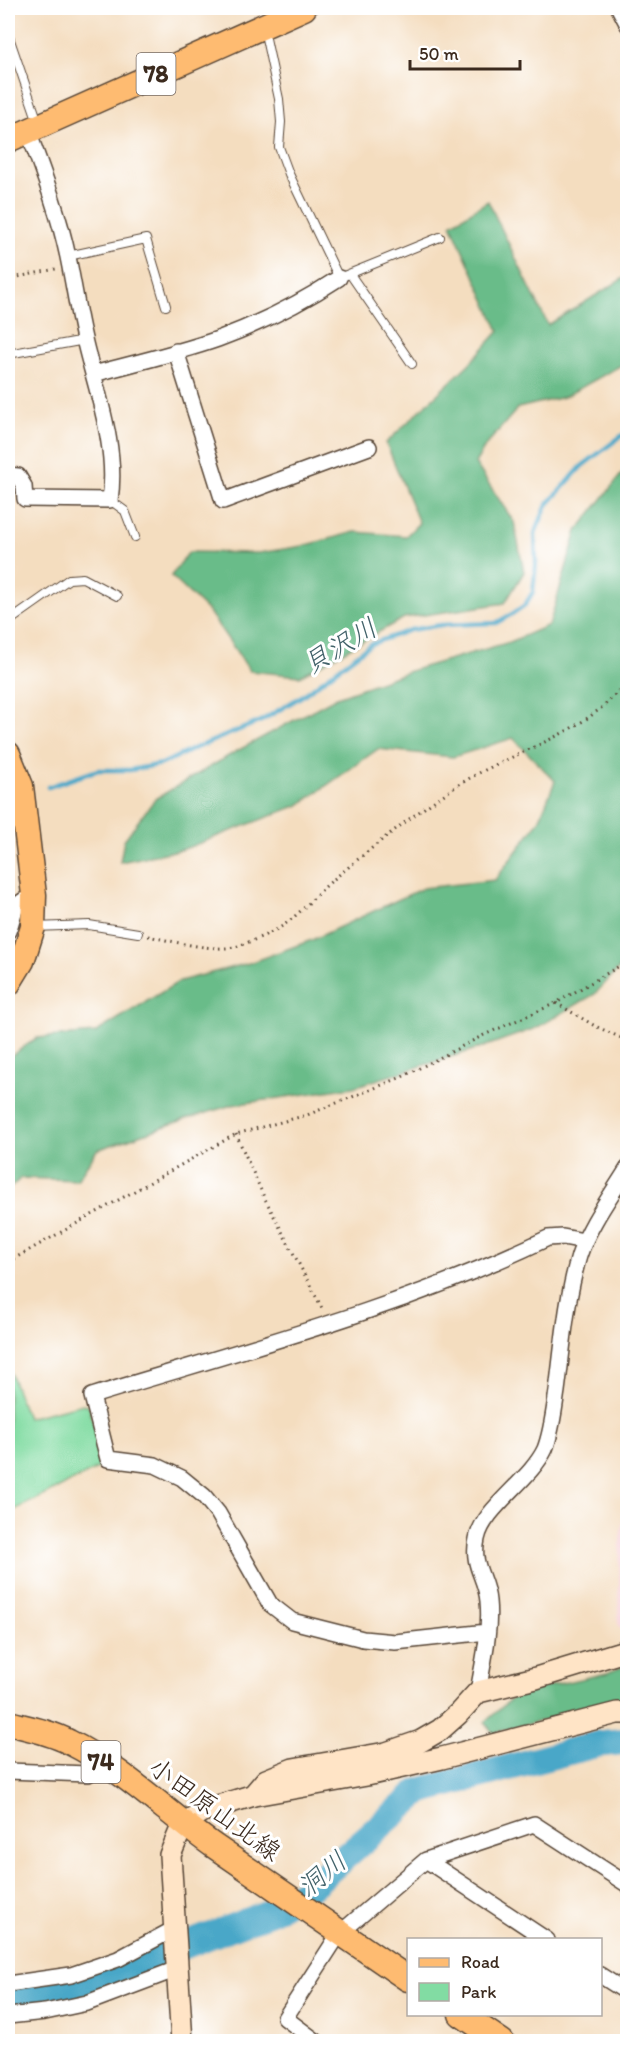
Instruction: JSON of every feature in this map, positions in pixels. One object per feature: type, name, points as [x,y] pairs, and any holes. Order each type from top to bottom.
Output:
[{"type":"main road","name":"78","points":[[25,132],[304,8]]},
{"type":"main road","points":[[8,754],[21,786],[34,895],[33,927],[22,961],[8,984]]},
{"type":"main road","name":"小田原山北線","points":[[8,1723],[48,1733],[95,1757],[183,1824],[407,1978]]},
{"type":"main road","points":[[464,2016],[502,2042]]},
{"type":"street","points":[[619,8],[627,25]]},
{"type":"street","points":[[8,475],[18,476],[24,486],[25,499],[110,500],[112,482],[109,446],[69,261],[47,185],[25,132]]},
{"type":"street","points":[[93,374],[217,340],[259,323],[345,276]]},
{"type":"street","points":[[176,351],[223,501],[369,447]]},
{"type":"street","points":[[8,931],[15,907],[20,901],[34,895]]},
{"type":"street","points":[[254,1795],[266,1780],[292,1769],[386,1753],[421,1741],[440,1730],[478,1692],[487,1632],[488,1600],[475,1563],[477,1537],[490,1514],[533,1470],[545,1448],[553,1421],[572,1287],[584,1241],[627,1168]]},
{"type":"street","points":[[487,1632],[395,1642],[363,1639],[292,1621],[270,1604],[218,1513],[204,1496],[182,1478],[155,1465],[108,1460],[92,1396],[329,1322],[454,1280],[548,1238],[563,1237],[584,1241]]},
{"type":"street","points":[[478,1692],[536,1678],[627,1650]]},
{"type":"street","points":[[182,2042],[170,1855],[183,1824],[205,1809],[254,1795],[388,1770],[617,1713],[627,1713]]},
{"type":"street","points":[[8,1770],[88,1774],[95,1757]]},
{"type":"street","points":[[317,2042],[285,2018],[337,1932],[426,1860],[534,1824],[627,1885]]},
{"type":"street","points":[[426,1860],[544,1938]]},
{"type":"street","points":[[8,1984],[71,1975],[90,1969],[118,1959],[174,1929]]},
{"type":"street","points":[[8,2016],[45,2012],[87,2002],[176,1968]]},
{"type":"street","points":[[602,1976],[625,1986]]},
{"type":"lane","points":[[263,26],[279,99],[281,122],[279,147],[289,174],[345,276],[412,364]]},
{"type":"lane","points":[[8,34],[25,132]]},
{"type":"lane","points":[[345,276],[440,237]]},
{"type":"lane","points":[[69,261],[146,239],[166,306]]},
{"type":"lane","points":[[8,354],[85,340]]},
{"type":"lane","points":[[110,500],[125,511],[135,537]]},
{"type":"lane","points":[[8,622],[69,579],[83,578],[117,596]]},
{"type":"lane","points":[[33,927],[89,925],[138,933]]},
{"type":"path","points":[[13,278],[69,261]]},
{"type":"path","points":[[138,933],[207,948],[236,947],[283,925],[328,884],[428,805],[472,777],[559,734],[606,705],[622,688],[627,675]]},
{"type":"path","points":[[8,1262],[236,1134],[307,1114],[402,1077],[484,1035],[556,1003],[627,961]]},
{"type":"path","points":[[556,1003],[595,1026],[627,1041]]},
{"type":"path","points":[[236,1134],[264,1197],[329,1322]]},
{"type":"shaded area","points":[[627,1494],[628,1634],[623,1632],[618,1624],[620,1538]]},
{"type":"green space","points":[[488,201],[548,325],[627,276],[627,362],[564,397],[518,408],[486,445],[475,463],[514,522],[524,572],[505,603],[404,618],[300,676],[250,671],[209,612],[171,576],[189,552],[259,553],[303,546],[355,532],[406,536],[419,523],[386,443],[469,364],[499,331],[451,224]]},
{"type":"green space","points":[[627,467],[627,960],[595,994],[536,1028],[353,1087],[232,1105],[186,1119],[97,1150],[77,1180],[21,1178],[8,1190],[8,1058],[37,1038],[95,1033],[180,981],[249,963],[312,940],[423,888],[495,880],[539,821],[555,781],[513,738],[453,757],[378,749],[299,805],[184,849],[120,862],[124,840],[155,799],[237,751],[337,697],[413,670],[510,642],[549,625],[577,531]]},
{"type":"green space","points":[[8,1367],[27,1418],[83,1404],[89,1407],[105,1465],[8,1513]]},
{"type":"green space","points":[[627,1665],[627,1700],[493,1733],[485,1722],[518,1693],[607,1673]]},
{"type":"waterway","name":"貝沢川","points":[[48,787],[98,770],[130,770],[162,764],[261,721],[302,696],[371,644],[410,630],[441,625],[496,623],[512,614],[525,605],[533,592],[536,564],[535,533],[547,505],[582,466],[628,431]]},
{"type":"waterway","name":"洞川","points":[[8,2000],[80,1987],[270,1912],[308,1889],[420,1791],[598,1744],[628,1741]]}]
